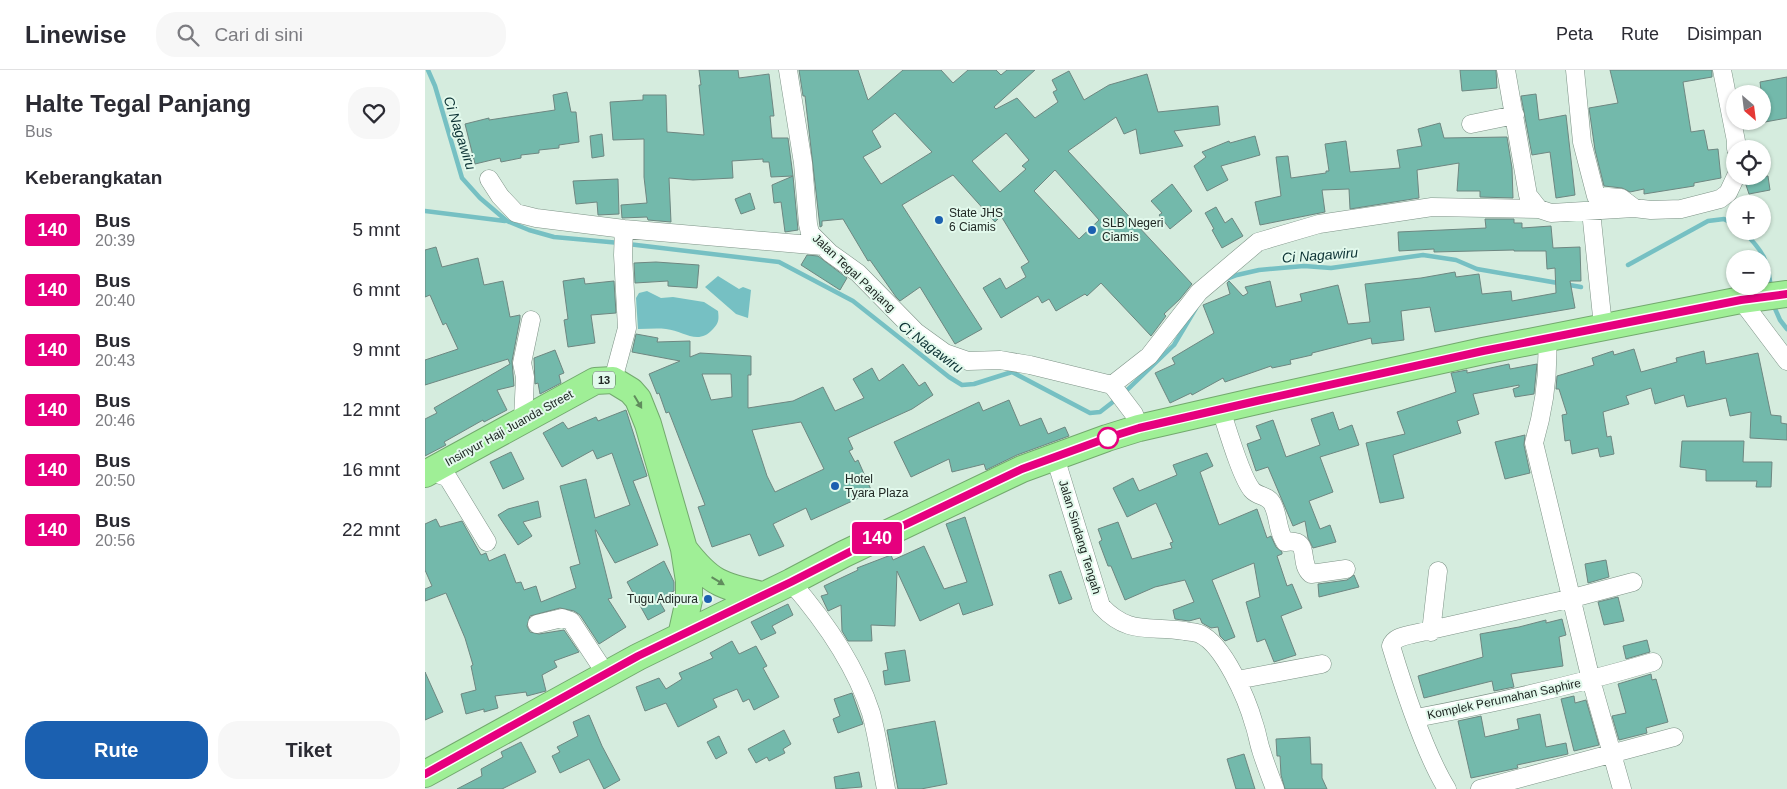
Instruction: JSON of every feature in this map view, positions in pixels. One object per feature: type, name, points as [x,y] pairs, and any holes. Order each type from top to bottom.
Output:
[{"type":"highway","points":[[425,774],[606,674],[936,508],[1022,469],[1055,458],[1137,421],[1221,410],[1603,326],[1787,294]]},
{"type":"highway","name":"Insinyur Haji Juanda Street","points":[[427,472],[595,380],[613,380]]},
{"type":"highway","name":"13","points":[[613,380],[622,384],[635,395],[645,413],[662,466],[684,549],[689,581],[689,600],[681,636]]},
{"type":"highway","name":"13","points":[[684,549],[700,570],[716,581],[728,588],[762,595]]},
{"type":"street","name":"Jalan Tegal Panjang","points":[[788,70],[803,163],[810,233],[830,254],[857,273],[916,332],[945,353],[969,361],[1000,360],[1029,365],[1116,390]]},
{"type":"street","points":[[1506,70],[1528,195],[1539,209]]},
{"type":"street","points":[[1575,70],[1582,142],[1596,196],[1621,198],[1634,208]]},
{"type":"street","points":[[1722,70],[1736,140]]},
{"type":"street","points":[[1471,124],[1515,115]]},
{"type":"street","points":[[489,180],[500,196],[516,213],[536,218],[624,231],[823,246]]},
{"type":"street","points":[[1137,421],[1116,390],[1149,356],[1199,292],[1258,242],[1319,224],[1432,207],[1539,209],[1551,213],[1634,208],[1651,210],[1681,209],[1720,199],[1728,193],[1732,185]]},
{"type":"street","points":[[1591,211],[1603,326]]},
{"type":"street","points":[[613,380],[627,328],[623,255],[624,231]]},
{"type":"street","points":[[1748,300],[1787,361]]},
{"type":"street","points":[[523,420],[525,377],[522,363],[531,320]]},
{"type":"street","name":"Komplek Perumahan Saphire","points":[[1547,338],[1548,372],[1540,422],[1534,443],[1573,598],[1591,680],[1622,789]]},
{"type":"street","points":[[1221,410],[1243,472],[1253,491],[1270,500],[1274,506],[1281,536],[1285,542],[1294,541],[1302,546],[1304,550],[1303,560],[1309,573],[1346,569]]},
{"type":"street","name":"Jalan Sindang Tengah","points":[[1055,458],[1101,606],[1121,623],[1132,626],[1175,629],[1200,634],[1212,644],[1237,680],[1254,723],[1260,749],[1275,789]]},
{"type":"street","points":[[427,472],[435,475],[445,475],[448,478],[487,542]]},
{"type":"street","points":[[1431,632],[1437,571]]},
{"type":"street","points":[[791,582],[830,630],[859,683],[871,713],[886,789]]},
{"type":"street","name":"Komplek Perumahan Saphire","points":[[1447,789],[1429,752],[1391,646],[1395,639],[1573,598],[1633,582]]},
{"type":"street","points":[[537,624],[562,618],[571,621],[606,674]]},
{"type":"street","name":"Komplek Perumahan Saphire","points":[[1416,718],[1488,704],[1591,680],[1653,662]]},
{"type":"street","points":[[1237,680],[1322,664]]},
{"type":"street","points":[[1480,789],[1674,737]]},
{"type":"water","points":[[718,276],[739,289],[743,287],[751,290],[748,318],[736,314],[705,287]]},
{"type":"water","points":[[647,291],[661,298],[673,297],[704,302],[718,311],[717,323],[707,334],[696,337],[666,329],[638,329],[636,298],[639,293]]},
{"type":"building","points":[[699,70],[738,70],[739,78],[769,74],[774,116],[770,116],[772,138],[788,138],[793,176],[771,177],[769,162],[763,162],[763,159],[732,161],[733,178],[693,180],[669,178],[671,222],[648,220],[647,217],[622,218],[621,205],[647,203],[644,177],[644,139],[613,140],[610,102],[643,100],[643,95],[666,95],[667,132],[704,135]]},
{"type":"building","points":[[799,70],[858,70],[868,100],[903,70],[941,70],[953,83],[968,70],[996,70],[1001,75],[1007,70],[1035,70],[994,107],[996,109],[1017,98],[1035,118],[1058,102],[1053,92],[1057,90],[1052,80],[1069,71],[1084,100],[1109,85],[1147,74],[1158,112],[1218,106],[1220,125],[1174,131],[1183,146],[1140,154],[1136,129],[1124,134],[1116,117],[1068,151],[1192,284],[1164,314],[1166,316],[1151,336],[1101,283],[1087,296],[1085,294],[1056,311],[1049,299],[1042,303],[1038,296],[1001,318],[983,288],[1000,278],[1006,289],[1026,277],[1021,267],[1029,262],[1001,216],[995,222],[953,175],[902,205],[982,329],[955,344],[920,287],[900,301],[896,297],[870,260],[868,261],[843,219],[822,221],[822,226],[820,227],[805,96],[803,96]],"holes":[[[895,113],[932,152],[881,184],[863,157],[881,147],[872,131]],[[1006,133],[1029,160],[1022,166],[1026,169],[1000,192],[972,161]],[[1055,170],[1099,220],[1079,239],[1034,191]]]},
{"type":"building","points":[[1460,70],[1496,70],[1497,88],[1462,91]]},
{"type":"building","points":[[1610,70],[1712,70],[1712,77],[1683,82],[1691,132],[1704,130],[1708,150],[1718,149],[1721,178],[1694,183],[1694,186],[1644,194],[1644,189],[1630,192],[1622,188],[1604,186],[1595,150],[1589,108],[1618,103]]},
{"type":"building","points":[[1787,77],[1787,118],[1771,121],[1771,85],[1760,85],[1760,82]]},
{"type":"building","points":[[567,92],[571,112],[576,112],[579,142],[559,145],[559,148],[539,150],[539,153],[521,155],[521,158],[501,162],[500,158],[475,164],[465,124],[489,118],[489,120],[555,110],[553,95]]},
{"type":"building","points":[[1536,94],[1539,120],[1566,115],[1575,195],[1556,198],[1550,152],[1532,155],[1521,96]]},
{"type":"building","points":[[1440,123],[1444,138],[1507,137],[1512,168],[1513,198],[1480,197],[1480,191],[1457,191],[1459,163],[1417,170],[1419,198],[1350,209],[1349,189],[1322,190],[1325,212],[1260,225],[1255,202],[1281,196],[1276,157],[1288,156],[1291,178],[1326,173],[1326,171],[1329,171],[1325,144],[1346,141],[1350,172],[1400,168],[1397,150],[1422,146],[1418,129]]},
{"type":"building","points":[[602,134],[604,156],[592,158],[590,136]]},
{"type":"building","points":[[1255,136],[1260,155],[1221,166],[1228,180],[1207,191],[1194,166],[1206,157],[1202,152],[1229,141],[1230,143]]},
{"type":"building","points":[[793,176],[798,230],[785,232],[781,202],[774,203],[772,185]]},
{"type":"building","points":[[618,179],[619,214],[598,215],[597,202],[576,204],[573,181]]},
{"type":"building","points":[[1172,184],[1192,211],[1170,229],[1159,215],[1162,213],[1151,201]]},
{"type":"building","points":[[1746,185],[1769,185],[1770,190],[1749,194]]},
{"type":"building","points":[[750,193],[755,209],[741,214],[735,199]]},
{"type":"building","points":[[1216,207],[1225,223],[1232,218],[1243,236],[1222,248],[1205,213]]},
{"type":"building","points":[[1485,219],[1514,219],[1514,223],[1522,223],[1522,228],[1551,226],[1553,248],[1580,247],[1581,281],[1570,281],[1575,308],[1435,332],[1430,307],[1401,311],[1404,340],[1372,344],[1371,338],[1312,353],[1312,355],[1290,360],[1291,364],[1272,368],[1271,366],[1225,382],[1223,378],[1192,395],[1191,393],[1170,403],[1155,373],[1175,364],[1172,358],[1214,333],[1203,305],[1230,294],[1227,283],[1229,281],[1243,296],[1248,293],[1245,287],[1270,281],[1276,307],[1302,301],[1300,294],[1338,285],[1348,324],[1370,322],[1365,284],[1455,272],[1456,277],[1479,274],[1482,294],[1511,291],[1512,301],[1556,293],[1555,268],[1547,269],[1546,251],[1434,252],[1434,249],[1399,251],[1398,232],[1486,228]]},
{"type":"building","points":[[436,247],[442,267],[478,258],[484,285],[503,281],[510,317],[520,315],[520,319],[512,361],[514,386],[497,390],[507,410],[484,422],[483,420],[444,442],[446,445],[425,456],[425,419],[437,413],[434,408],[510,364],[508,359],[425,385],[425,360],[458,349],[446,323],[443,325],[430,295],[425,297],[425,250]]},
{"type":"building","points":[[807,255],[818,256],[847,278],[840,290],[801,265]]},
{"type":"building","points":[[656,262],[699,265],[697,288],[668,286],[668,281],[635,283],[634,263]]},
{"type":"building","points":[[584,278],[585,284],[614,281],[616,313],[591,315],[595,343],[568,347],[564,320],[568,319],[563,281]]},
{"type":"building","points":[[636,334],[658,338],[657,342],[690,341],[690,357],[700,353],[751,356],[751,375],[748,375],[748,408],[793,401],[823,387],[835,411],[864,398],[853,379],[872,368],[879,381],[903,364],[919,386],[925,382],[933,395],[912,409],[848,438],[853,449],[849,451],[855,462],[858,460],[872,492],[811,520],[806,508],[773,524],[784,546],[759,556],[750,534],[712,547],[698,507],[705,505],[669,412],[666,413],[659,393],[657,394],[649,374],[680,361],[632,352]],"holes":[[[702,374],[731,374],[732,397],[711,400]],[[801,422],[824,469],[775,492],[767,476],[752,430]]]},
{"type":"building","points":[[1634,349],[1641,372],[1677,362],[1676,358],[1704,351],[1706,364],[1758,353],[1771,415],[1781,416],[1781,423],[1787,424],[1787,440],[1750,438],[1751,412],[1730,416],[1726,398],[1687,407],[1684,395],[1655,404],[1651,388],[1626,396],[1629,404],[1603,412],[1607,437],[1611,436],[1614,454],[1600,457],[1598,448],[1572,454],[1570,440],[1565,441],[1562,415],[1567,414],[1559,389],[1556,389],[1557,376],[1594,365],[1592,358],[1613,351],[1614,355]]},
{"type":"building","points":[[555,350],[564,373],[559,375],[561,383],[540,394],[538,383],[535,384],[534,358]]},
{"type":"building","points":[[1509,364],[1510,369],[1537,364],[1534,394],[1515,397],[1513,389],[1519,387],[1519,385],[1473,394],[1479,414],[1457,421],[1461,433],[1393,455],[1404,498],[1380,503],[1366,443],[1405,434],[1397,412],[1456,392],[1451,373],[1467,370],[1467,373]]},
{"type":"building","points":[[1009,400],[1020,426],[1041,418],[1048,434],[1065,427],[1069,436],[1017,455],[986,470],[984,464],[952,472],[949,459],[911,477],[894,442],[979,402],[983,411]]},
{"type":"building","points":[[626,410],[647,476],[633,481],[658,545],[615,563],[595,530],[612,598],[608,599],[626,627],[599,644],[580,615],[574,611],[560,608],[530,616],[527,626],[530,632],[539,634],[564,630],[579,652],[554,661],[557,667],[542,675],[546,691],[527,696],[526,692],[495,696],[498,708],[484,712],[484,709],[466,714],[461,694],[476,690],[471,666],[473,665],[465,638],[446,593],[425,601],[425,589],[432,586],[425,570],[425,524],[436,519],[440,527],[462,521],[481,555],[486,553],[489,561],[505,554],[516,583],[521,582],[524,590],[536,586],[541,602],[576,588],[570,567],[580,564],[560,486],[586,479],[595,518],[630,505],[612,453],[597,459],[593,450],[562,467],[543,433],[563,422],[568,429],[596,417],[598,421]]},
{"type":"building","points":[[1333,412],[1339,430],[1352,425],[1359,445],[1320,457],[1333,492],[1309,501],[1320,529],[1330,525],[1336,542],[1313,548],[1308,538],[1305,521],[1293,526],[1268,467],[1256,471],[1247,444],[1261,439],[1256,426],[1273,420],[1286,457],[1320,445],[1311,419]]},
{"type":"building","points":[[1525,435],[1524,445],[1530,473],[1505,479],[1495,442]]},
{"type":"building","points":[[1682,441],[1744,441],[1743,462],[1772,462],[1771,487],[1756,487],[1757,481],[1706,481],[1706,470],[1680,467]]},
{"type":"building","points":[[511,452],[524,479],[503,489],[490,462]]},
{"type":"building","points":[[1207,453],[1213,466],[1200,472],[1219,525],[1257,509],[1267,538],[1271,536],[1276,547],[1282,552],[1282,554],[1277,556],[1287,586],[1292,584],[1302,608],[1281,616],[1296,655],[1274,662],[1265,639],[1257,642],[1246,602],[1260,597],[1254,563],[1212,580],[1235,637],[1225,641],[1220,636],[1218,627],[1211,628],[1202,623],[1200,618],[1189,621],[1175,619],[1173,610],[1194,602],[1185,580],[1155,587],[1125,600],[1111,566],[1108,566],[1099,542],[1102,540],[1098,529],[1118,522],[1132,559],[1172,548],[1170,543],[1173,542],[1156,503],[1127,517],[1113,488],[1133,478],[1139,491],[1177,475],[1173,465]]},
{"type":"building","points":[[538,501],[541,517],[523,522],[532,536],[518,545],[498,515],[508,509]]},
{"type":"building","points":[[965,517],[993,605],[963,615],[959,603],[920,621],[897,571],[895,626],[871,625],[872,641],[848,641],[842,631],[841,605],[828,611],[821,596],[828,594],[824,586],[858,570],[857,568],[891,555],[893,560],[924,546],[944,589],[967,582],[946,524]]},
{"type":"building","points":[[1606,560],[1609,577],[1588,583],[1585,564]]},
{"type":"building","points":[[664,561],[674,582],[674,591],[658,599],[665,611],[648,620],[627,582]]},
{"type":"building","points":[[1061,571],[1072,599],[1059,604],[1049,575]]},
{"type":"building","points":[[1354,575],[1359,587],[1319,597],[1318,584],[1347,580]]},
{"type":"building","points":[[1618,597],[1624,621],[1604,625],[1598,602]]},
{"type":"building","points":[[788,604],[793,615],[772,626],[776,633],[761,640],[751,622]]},
{"type":"building","points":[[1562,619],[1566,635],[1559,637],[1563,666],[1511,674],[1514,687],[1494,691],[1492,681],[1424,698],[1418,676],[1483,657],[1480,634],[1546,620],[1546,623]]},
{"type":"building","points":[[1647,640],[1650,652],[1626,659],[1623,646]]},
{"type":"building","points":[[732,641],[739,654],[756,646],[767,666],[763,668],[779,697],[754,710],[749,699],[743,702],[737,689],[713,699],[717,707],[678,727],[666,703],[645,711],[636,687],[659,678],[666,689],[682,679],[679,673],[713,658],[710,653]]},
{"type":"building","points":[[905,650],[910,681],[885,685],[883,671],[888,670],[885,653]]},
{"type":"building","points":[[425,672],[443,712],[425,720]]},
{"type":"building","points":[[1651,674],[1652,680],[1656,679],[1668,722],[1646,728],[1647,733],[1619,740],[1612,716],[1626,713],[1618,684]]},
{"type":"building","points":[[852,693],[863,724],[838,733],[833,719],[840,716],[834,699]]},
{"type":"building","points":[[1574,696],[1575,703],[1586,700],[1599,745],[1574,751],[1561,699]]},
{"type":"building","points":[[1540,714],[1546,747],[1566,743],[1568,754],[1517,765],[1518,768],[1471,778],[1458,721],[1481,716],[1485,737],[1519,729],[1517,719]]},
{"type":"building","points":[[589,715],[602,746],[620,780],[604,789],[589,759],[560,773],[552,756],[560,752],[557,747],[578,736],[573,722]]},
{"type":"building","points":[[935,721],[947,784],[921,789],[898,789],[887,730]]},
{"type":"building","points":[[784,730],[791,744],[783,749],[785,753],[769,761],[767,757],[756,763],[748,749]]},
{"type":"building","points":[[719,736],[727,753],[716,759],[707,742]]},
{"type":"building","points":[[1310,737],[1311,764],[1322,764],[1322,778],[1327,789],[1285,789],[1281,775],[1280,756],[1277,756],[1276,739]]},
{"type":"building","points":[[521,742],[536,772],[502,789],[457,789],[482,776],[481,769],[503,757],[501,752]]},
{"type":"building","points":[[1244,754],[1255,789],[1236,789],[1227,759]]},
{"type":"building","points":[[859,772],[862,787],[836,789],[834,777]]},
{"type":"waterway","name":"Ci Nagawiru","points":[[428,70],[435,86],[462,178],[480,198],[507,221],[529,230],[554,237],[620,243]]},
{"type":"waterway","points":[[425,211],[505,221]]},
{"type":"waterway","name":"Ci Nagawiru","points":[[1628,265],[1708,221],[1726,220]]},
{"type":"waterway","name":"Ci Nagawiru","points":[[1751,240],[1759,250]]},
{"type":"waterway","name":"Ci Nagawiru","points":[[628,244],[779,262],[853,301],[949,377],[962,385],[974,384],[1012,372],[1090,413],[1100,412],[1118,398]]},
{"type":"waterway","name":"Ci Nagawiru","points":[[1224,280],[1259,270],[1304,266],[1331,268],[1423,255],[1456,260],[1477,269],[1581,287]]},
{"type":"waterway","name":"Ci Nagawiru","points":[[1773,304],[1780,320],[1787,329]]},
{"type":"waterway","name":"Ci Nagawiru","points":[[1124,393],[1174,345],[1196,308]]},
{"type":"bus line","name":"140","points":[[425,774],[638,656],[791,582],[936,508],[1022,469],[1107,438],[1139,428],[1483,351],[1741,300],[1787,294]]},
{"type":"place","name":"State JHS 6 Ciamis","points":[[939,220]]},
{"type":"place","name":"SLB Negeri Ciamis","points":[[1092,230]]},
{"type":"place","name":"Hotel Tyara Plaza","points":[[835,486]]},
{"type":"place","name":"Tugu Adipura","points":[[708,599]]}]
